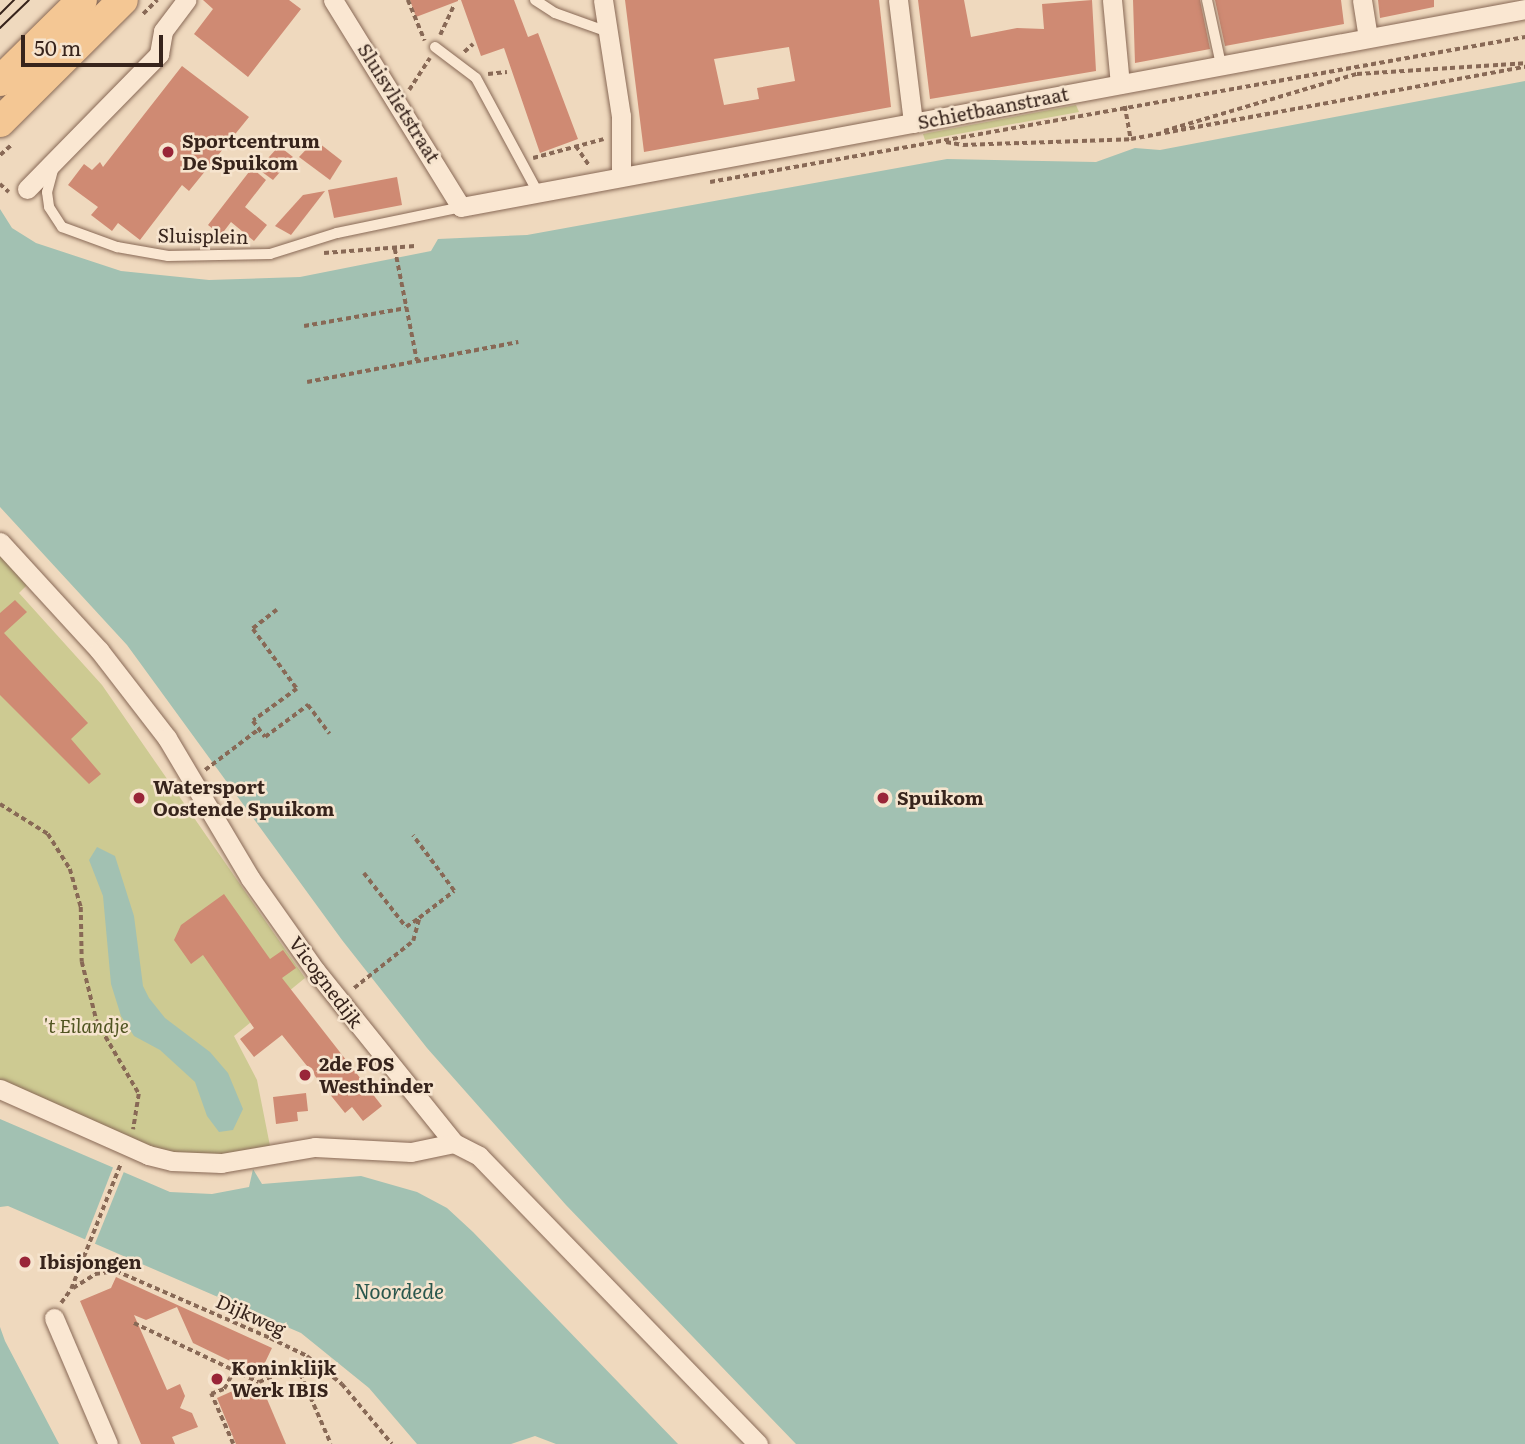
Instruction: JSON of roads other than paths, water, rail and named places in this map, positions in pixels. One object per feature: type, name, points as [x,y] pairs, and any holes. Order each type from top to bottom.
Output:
[{"type":"main road","points":[[0,81],[82,0]]},
{"type":"main road","points":[[0,122],[123,0]]},
{"type":"street","points":[[27,189],[159,54],[163,31],[186,0]]},
{"type":"street","name":"Sluisvlietstraat","points":[[333,0],[461,207]]},
{"type":"street","points":[[603,0],[610,33],[621,134],[621,175]]},
{"type":"street","points":[[898,0],[913,123]]},
{"type":"street","points":[[1112,0],[1120,85]]},
{"type":"street","points":[[1362,0],[1368,37]]},
{"type":"street","name":"Schietbaanstraat","points":[[461,207],[621,175],[1525,9]]},
{"type":"street","name":"Vicognedijk","points":[[0,542],[99,650],[167,738],[250,878],[338,1000],[454,1143],[480,1156],[758,1444]]},
{"type":"street","points":[[0,1089],[127,1149],[172,1161],[221,1163],[315,1147],[411,1152],[454,1143]]},
{"type":"street","points":[[54,1318],[108,1444]]},
{"type":"lane","points":[[535,0],[555,13],[610,33]]},
{"type":"lane","points":[[1207,0],[1221,65]]},
{"type":"lane","points":[[431,46],[476,78],[537,191]]},
{"type":"lane","name":"Sluisplein","points":[[60,156],[47,192],[49,207],[62,227],[117,247],[168,256],[270,254],[337,233],[461,207]]},
{"type":"water","name":"Spuikom","points":[[1525,81],[1525,1444],[796,1444],[566,1205],[427,1048],[342,940],[127,645],[0,507],[0,209],[12,228],[36,243],[121,271],[209,280],[300,277],[431,251],[438,239],[527,235],[947,159],[1096,162],[1135,148],[1160,150]]},
{"type":"water","points":[[97,847],[115,856],[134,916],[143,986],[149,998],[165,1018],[210,1052],[228,1073],[243,1109],[233,1130],[219,1132],[207,1116],[195,1082],[160,1050],[134,1036],[121,1016],[111,984],[103,896],[89,860]]},
{"type":"water","name":"Noordede","points":[[0,1119],[170,1192],[212,1194],[249,1187],[253,1169],[262,1184],[361,1176],[417,1192],[447,1208],[473,1232],[678,1444],[556,1444],[535,1436],[511,1444],[417,1444],[369,1388],[301,1333],[8,1206],[0,1207]]},
{"type":"water","points":[[0,1327],[5,1341],[59,1444],[0,1444]]},
{"type":"tram line","points":[[0,14],[14,0]]},
{"type":"tram line","points":[[0,28],[29,0]]},
{"type":"place","name":"Sportcentrum De Spuikom","points":[[168,152]]},
{"type":"place","name":"Watersport Oostende Spuikom","points":[[139,798]]},
{"type":"place","name":"Spuikom","points":[[883,798]]},
{"type":"place","name":"2de FOS Westhinder","points":[[305,1075]]},
{"type":"place","name":"Ibisjongen","points":[[25,1262]]},
{"type":"place","name":"Koninklijk Werk IBIS","points":[[217,1379]]},
{"type":"park label","name":"'t Eilandje","points":[[86,1026]]}]
